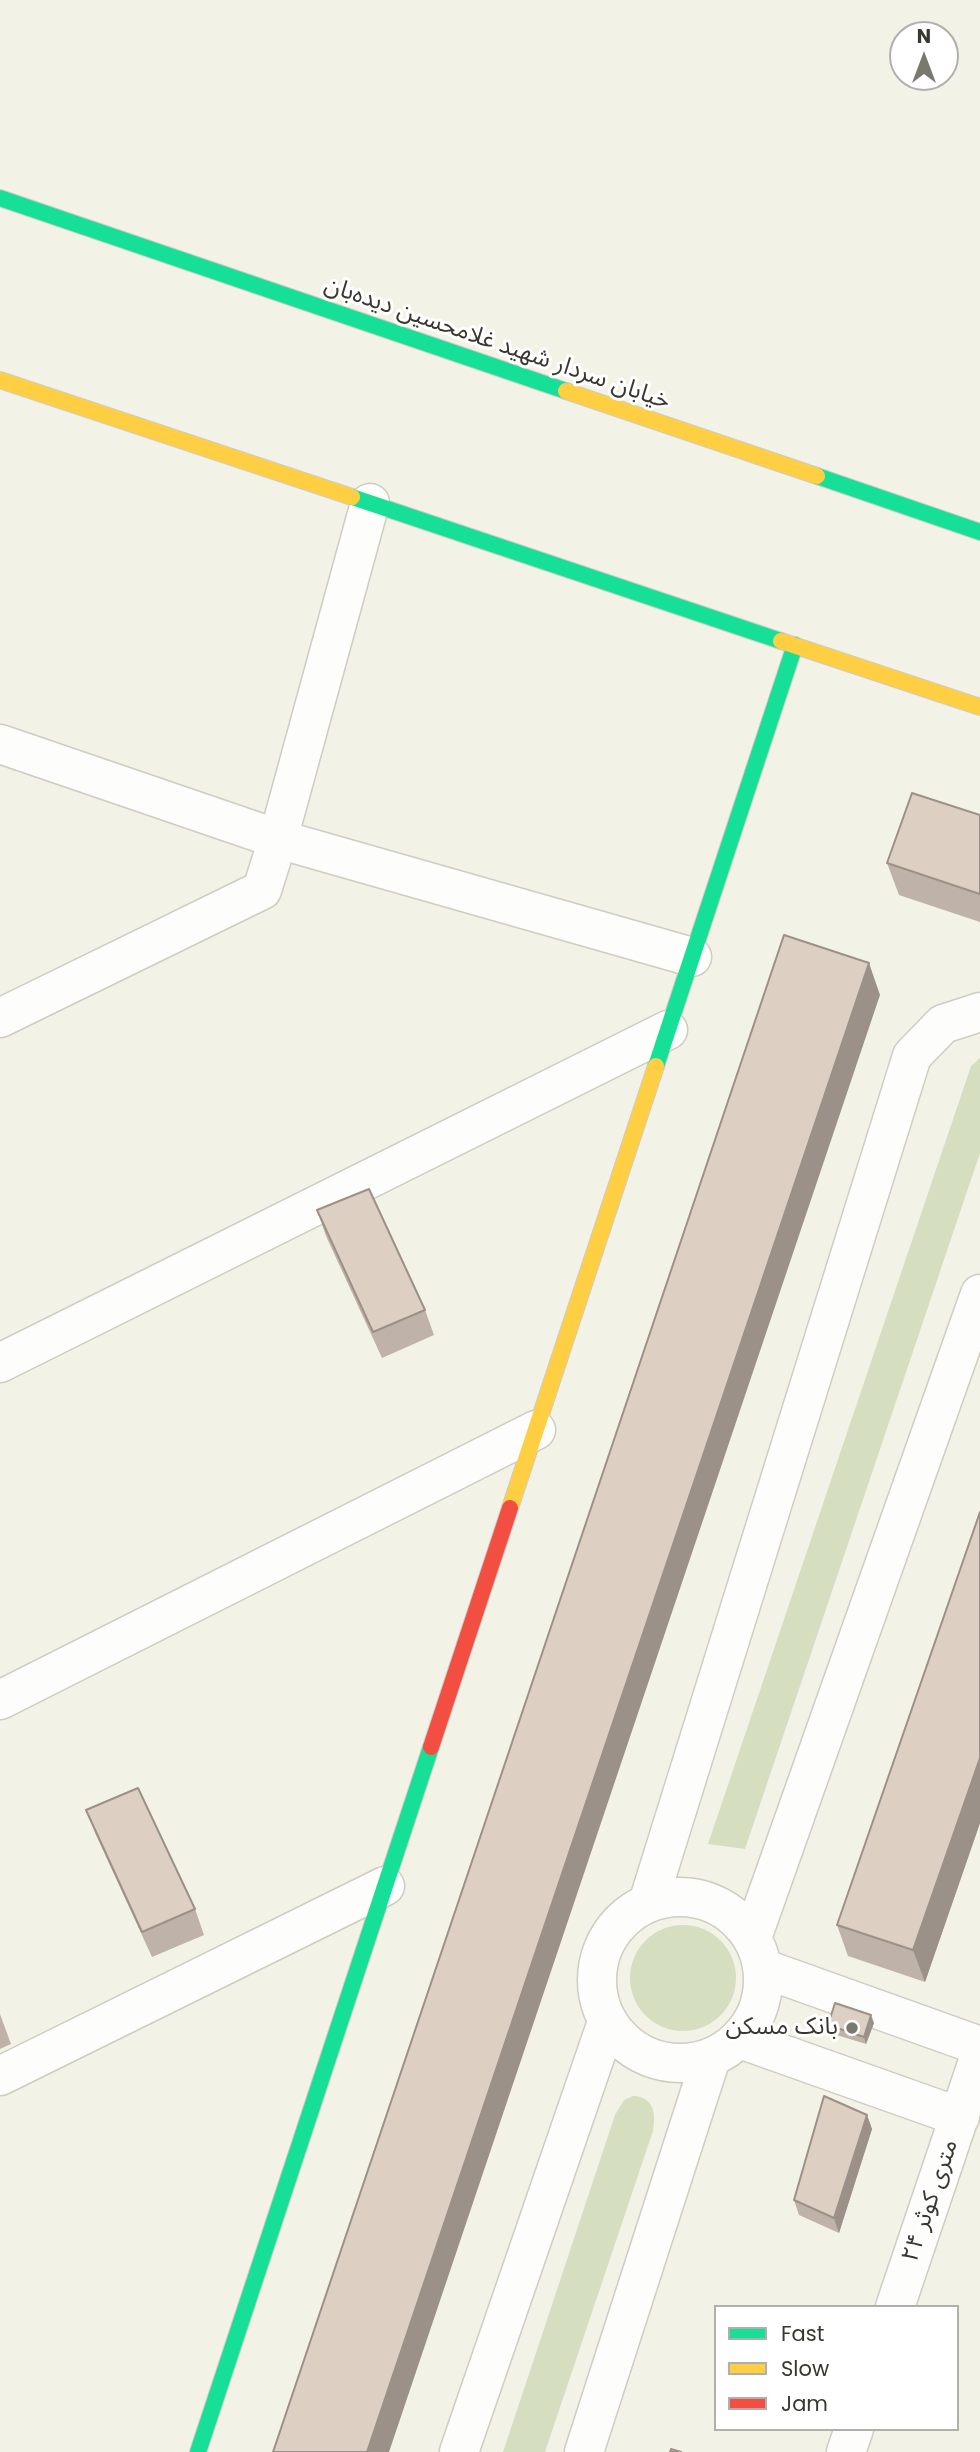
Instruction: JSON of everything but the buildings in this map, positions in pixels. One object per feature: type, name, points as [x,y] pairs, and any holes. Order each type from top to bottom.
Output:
[{"type":"main road","name":"خیابان سردار شهید غلامحسین دیده‌بان","points":[[0,198],[980,532]]},
{"type":"main road","points":[[0,380],[980,706]]},
{"type":"main road","points":[[198,2452],[795,645]]},
{"type":"street","points":[[0,1017],[262,890],[370,503]]},
{"type":"street","points":[[0,744],[278,839],[692,957]]},
{"type":"street","points":[[648,1903],[912,1056],[943,1024],[980,1012]]},
{"type":"street","points":[[0,1363],[668,1030]]},
{"type":"street","points":[[757,1953],[980,1294]]},
{"type":"street","points":[[0,1700],[536,1430]]},
{"type":"street","points":[[0,2076],[385,1886]]},
{"type":"street","points":[[584,2452],[726,2048],[759,2007],[763,1984],[757,1953],[737,1920],[718,1906],[695,1898],[671,1898],[648,1903],[628,1915],[611,1933],[600,1954],[596,1977],[598,2000],[607,2022],[622,2041],[642,2055],[664,2062],[688,2063],[726,2048],[960,2117]]},
{"type":"street","points":[[757,1953],[979,2059]]},
{"type":"street","points":[[459,2452],[607,2022]]},
{"type":"street","name":"۲۴ متری کوثر","points":[[896,2305],[979,2059]]},
{"type":"street","points":[[846,2452],[853,2431]]},
{"type":"green space","points":[[980,1058],[980,1153],[745,1849],[708,1844],[971,1066]]},
{"type":"green space","points":[[683,1925],[703,1929],[721,1940],[732,1958],[736,1978],[732,1998],[721,2016],[703,2027],[683,2031],[663,2027],[645,2016],[634,1998],[630,1978],[634,1958],[645,1940],[663,1929]]},
{"type":"green space","points":[[633,2096],[645,2099],[652,2107],[653,2131],[545,2452],[503,2452],[615,2115],[624,2100]]},
{"type":"traffic: fast","points":[[0,198],[566,391]]},
{"type":"traffic: fast","points":[[817,476],[980,532]]},
{"type":"traffic: fast","points":[[352,497],[781,641]]},
{"type":"traffic: fast","points":[[656,1066],[795,645]]},
{"type":"traffic: fast","points":[[198,2452],[431,1747]]},
{"type":"traffic: slow","points":[[0,380],[352,497]]},
{"type":"traffic: slow","points":[[566,391],[817,476]]},
{"type":"traffic: slow","points":[[781,641],[980,707]]},
{"type":"traffic: slow","points":[[510,1508],[656,1066]]},
{"type":"traffic: jam","points":[[431,1747],[510,1508]]},
{"type":"place","name":"بانک مسکن","points":[[852,2028]]}]
